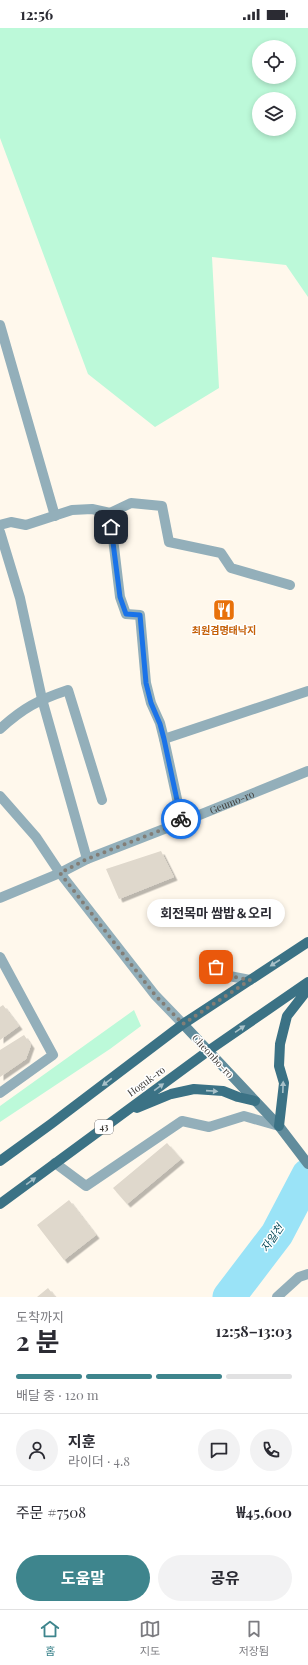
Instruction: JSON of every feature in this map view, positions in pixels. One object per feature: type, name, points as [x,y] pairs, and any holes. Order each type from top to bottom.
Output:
[{"type":"main road","points":[[0,1161],[183,1024],[308,942]]},
{"type":"main road","name":"Hoguk-ro","points":[[0,1204],[208,1051],[308,982]]},
{"type":"main road","points":[[279,1126],[284,1083],[280,1066],[280,1044],[288,1016],[308,989]]},
{"type":"main road","name":"Cheonbo-ro","points":[[183,1024],[279,1126],[308,1164]]},
{"type":"main road","points":[[122,1114],[170,1094],[194,1089],[223,1091],[238,1097],[255,1101]]},
{"type":"street","points":[[0,325],[55,516]]},
{"type":"street","points":[[0,525],[11,522],[26,525],[72,510],[92,509],[110,513],[132,503],[162,506],[169,542],[222,554],[231,568],[290,585]]},
{"type":"street","points":[[110,513],[120,597],[126,614],[140,615],[146,683],[151,703],[160,724],[164,739],[182,822]]},
{"type":"street","points":[[0,532],[20,598],[42,699],[87,859]]},
{"type":"street","points":[[0,729],[18,713],[42,699],[68,690],[102,800]]},
{"type":"street","points":[[164,739],[308,691]]},
{"type":"street","name":"Geumo-ro","points":[[0,898],[60,873],[87,859],[308,771]]},
{"type":"street","name":"Cheonbo-ro","points":[[0,796],[36,838],[60,873],[155,995],[183,1024]]},
{"type":"street","points":[[0,957],[53,1055],[0,1093]]},
{"type":"street","points":[[208,958],[224,975],[250,980]]},
{"type":"street","points":[[55,1163],[86,1186],[182,1121],[208,1127],[244,1116],[279,1126]]},
{"type":"street","points":[[277,1297],[300,1277],[308,1274]]},
{"type":"green space","points":[[0,28],[308,28],[308,297],[286,265],[212,257],[219,388],[155,427],[88,374],[0,138]]},
{"type":"green space","points":[[134,1010],[141,1026],[110,1049],[0,1122],[0,1106]]},
{"type":"building","points":[[161,851],[174,877],[119,899],[106,869]]},
{"type":"building","points":[[3,1005],[19,1026],[0,1040],[0,1007]]},
{"type":"building","points":[[24,1035],[31,1045],[26,1059],[0,1077],[0,1050]]},
{"type":"building","points":[[167,1143],[181,1159],[127,1204],[113,1188]]},
{"type":"building","points":[[69,1200],[96,1235],[64,1260],[37,1225]]},
{"type":"building","points":[[48,1288],[55,1297],[37,1297]]},
{"type":"waterway","name":"자일천","points":[[229,1297],[277,1234],[308,1175]]},
{"type":"way so far","points":[[181,819],[182,822],[87,859],[60,873],[155,995],[183,1024],[250,980],[224,975],[216,967]]},
{"type":"place","name":"최원겸명태낙지","points":[[224,610]]},
{"type":"place","name":"회전목마 쌈밥＆오리","points":[[216,967]]},
{"type":"route","points":[[111,527],[120,597],[126,614],[140,615],[146,683],[151,703],[160,724],[164,739],[181,819]]}]
